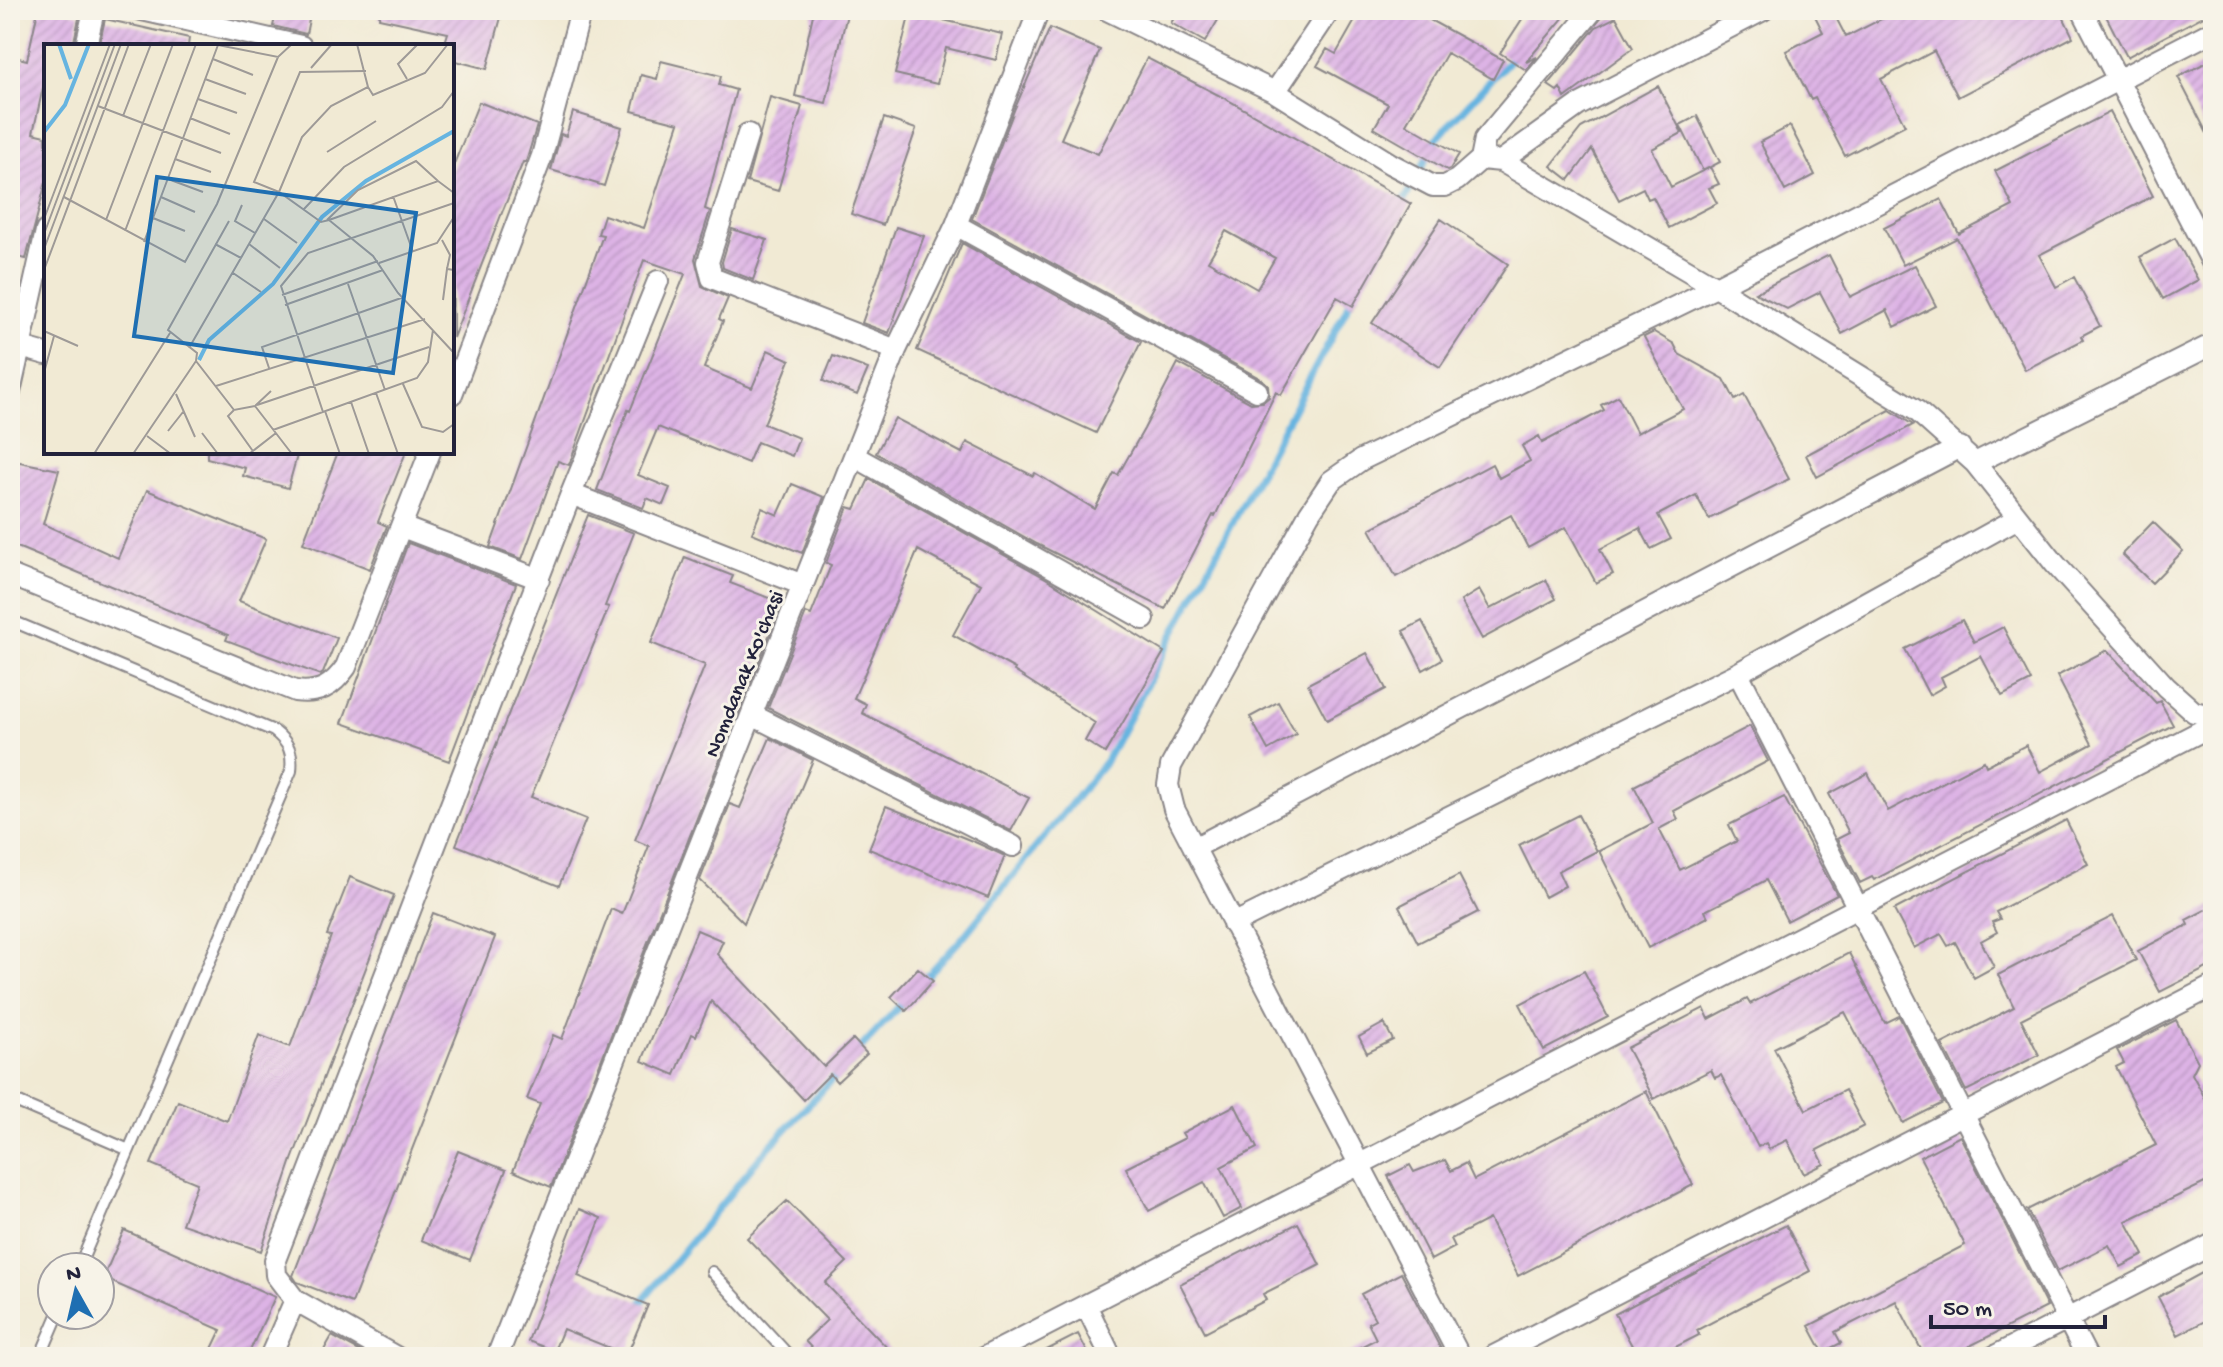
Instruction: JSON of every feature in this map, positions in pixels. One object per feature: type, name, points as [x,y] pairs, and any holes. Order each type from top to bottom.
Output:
[{"type":"street","points":[[86,44],[94,10]]},
{"type":"street","points":[[142,10],[292,44]]},
{"type":"street","points":[[454,389],[542,156],[581,10]]},
{"type":"street","name":"Nomdanak Ko'chasi","points":[[497,1357],[896,350],[956,225],[1039,10]]},
{"type":"street","points":[[1107,10],[1275,92],[1391,164],[1433,186],[1445,186],[1457,180],[1579,105],[1763,10]]},
{"type":"street","points":[[1275,92],[1330,10]]},
{"type":"street","points":[[1593,10],[1485,139],[1491,160],[1716,287],[1917,411],[1975,463],[2055,564],[2166,687],[2194,712],[2213,716]]},
{"type":"street","points":[[2082,10],[2213,264]]},
{"type":"street","points":[[1460,1357],[1174,809],[1168,785],[1171,766],[1309,514],[1331,481],[1361,460],[1716,287],[2213,31]]},
{"type":"street","points":[[748,134],[708,262],[712,278],[896,350]]},
{"type":"street","points":[[956,225],[1257,391]]},
{"type":"street","points":[[10,392],[44,240]]},
{"type":"street","points":[[396,1357],[295,1300],[276,1275],[275,1260],[571,494],[658,281]]},
{"type":"street","points":[[1975,463],[2213,344]]},
{"type":"street","points":[[21,347],[44,353]]},
{"type":"street","points":[[1194,848],[1960,447]]},
{"type":"street","points":[[10,575],[295,691],[312,693],[325,689],[337,680],[346,667],[429,454]]},
{"type":"street","points":[[854,456],[1144,619]]},
{"type":"street","points":[[571,494],[803,585]]},
{"type":"street","points":[[1233,924],[1738,673],[2018,518]]},
{"type":"street","points":[[402,527],[539,579]]},
{"type":"street","points":[[1738,673],[2087,1357]]},
{"type":"street","points":[[752,715],[1013,846]]},
{"type":"street","points":[[985,1357],[2213,725]]},
{"type":"street","points":[[1492,1357],[2213,986]]},
{"type":"street","points":[[1993,1357],[2213,1244]]},
{"type":"street","points":[[270,1357],[295,1300]]},
{"type":"street","points":[[1086,1305],[1111,1357]]},
{"type":"lane","points":[[10,620],[274,731],[286,740],[292,755],[291,771],[86,1251]]},
{"type":"lane","points":[[10,1099],[129,1150]]},
{"type":"lane","points":[[712,1272],[790,1357]]},
{"type":"lane","points":[[40,1357],[51,1331]]},
{"type":"building","points":[[38,10],[80,14],[73,44],[44,44],[44,83],[33,133],[44,136],[44,190],[26,259],[10,255],[10,56],[27,60]]},
{"type":"building","points":[[277,10],[311,10],[306,34],[273,26]]},
{"type":"building","points":[[380,10],[503,10],[487,69],[454,61],[454,44],[445,44],[448,33],[379,18]]},
{"type":"building","points":[[814,10],[848,10],[826,103],[795,96]]},
{"type":"building","points":[[1179,10],[1224,10],[1205,42],[1171,23]]},
{"type":"building","points":[[1361,10],[1435,10],[1430,20],[1503,60],[1493,79],[1447,53],[1406,124],[1459,154],[1450,169],[1374,128],[1388,104],[1317,66],[1327,49],[1336,54]]},
{"type":"building","points":[[1528,10],[1570,10],[1526,62],[1537,57],[1526,70],[1500,53]]},
{"type":"building","points":[[1812,10],[1832,10],[1846,37],[1899,10],[2060,10],[2073,37],[1958,97],[1934,51],[1881,79],[1905,125],[1845,156],[1786,51],[1823,32]]},
{"type":"building","points":[[2103,10],[2213,10],[2213,11],[2127,57]]},
{"type":"building","points":[[910,12],[1002,34],[996,60],[946,48],[937,84],[895,74]]},
{"type":"building","points":[[1616,17],[1633,48],[1565,98],[1560,88],[1557,91],[1548,85],[1596,27]]},
{"type":"building","points":[[105,19],[189,38],[188,44],[99,44]]},
{"type":"building","points":[[1050,28],[1100,50],[1061,139],[1098,154],[1147,58],[1411,204],[1353,306],[1337,297],[1281,395],[1276,392],[1165,609],[1037,544],[876,453],[895,418],[962,453],[967,442],[1033,476],[1035,473],[1095,509],[1114,473],[1118,475],[1178,363],[1251,403],[1263,402],[1269,397],[1268,385],[1263,380],[972,219]],"holes":[[[1226,231],[1275,258],[1257,289],[1208,261]]]},
{"type":"building","points":[[2213,59],[2213,145],[2178,77]]},
{"type":"building","points":[[661,61],[721,76],[719,85],[736,90],[705,209],[710,211],[695,259],[702,286],[728,298],[719,319],[723,321],[704,368],[752,388],[768,350],[790,360],[764,424],[799,438],[792,456],[757,442],[748,463],[658,427],[638,475],[670,488],[663,505],[647,498],[643,508],[597,490],[685,274],[644,260],[569,465],[558,461],[522,559],[490,547],[603,235],[598,234],[604,215],[644,228],[679,123],[632,111],[641,75],[657,79]]},
{"type":"building","points":[[1658,86],[1682,133],[1652,149],[1671,187],[1710,167],[1719,184],[1709,188],[1717,203],[1669,228],[1653,197],[1648,199],[1643,188],[1619,200],[1592,149],[1569,180],[1551,166],[1581,128]]},
{"type":"building","points":[[770,97],[802,106],[778,191],[747,182]]},
{"type":"building","points":[[479,102],[537,125],[526,162],[523,162],[503,210],[454,335],[454,164]]},
{"type":"building","points":[[573,112],[622,127],[604,186],[551,170],[561,134],[566,136]]},
{"type":"building","points":[[2110,112],[2153,196],[2039,255],[2056,287],[2074,277],[2100,326],[2081,336],[2083,340],[2025,370],[1957,238],[1903,265],[1884,228],[1941,199],[1959,234],[2013,206],[1995,171]]},
{"type":"building","points":[[1697,116],[1720,162],[1703,171],[1680,125]]},
{"type":"building","points":[[884,118],[916,129],[883,225],[851,214]]},
{"type":"building","points":[[1790,126],[1815,175],[1785,191],[1760,142]]},
{"type":"building","points":[[1441,219],[1508,264],[1440,367],[1372,323]]},
{"type":"building","points":[[896,227],[924,236],[889,333],[862,323]]},
{"type":"building","points":[[732,229],[767,240],[753,280],[723,268]]},
{"type":"building","points":[[2175,238],[2198,280],[2163,299],[2140,257]]},
{"type":"building","points":[[962,243],[1141,342],[1096,433],[917,350]]},
{"type":"building","points":[[1829,255],[1850,297],[1915,265],[1936,306],[1895,327],[1887,310],[1842,334],[1820,292],[1787,309],[1755,293]]},
{"type":"building","points":[[1654,332],[1674,344],[1679,354],[1724,379],[1735,400],[1744,395],[1789,479],[1709,519],[1696,495],[1658,515],[1671,539],[1651,549],[1640,528],[1600,549],[1613,574],[1596,583],[1566,527],[1528,548],[1511,515],[1396,577],[1370,529],[1492,464],[1499,478],[1530,461],[1522,446],[1539,436],[1542,443],[1604,410],[1601,405],[1618,396],[1637,433],[1683,409],[1644,337]]},
{"type":"building","points":[[833,356],[868,369],[857,395],[823,381]]},
{"type":"building","points":[[1890,410],[1913,425],[1817,477],[1806,455]]},
{"type":"building","points":[[207,454],[297,454],[288,488],[243,476],[245,468],[207,458]]},
{"type":"building","points":[[337,454],[405,454],[378,522],[387,526],[370,569],[303,543]]},
{"type":"building","points":[[10,460],[59,470],[43,524],[118,558],[147,490],[266,539],[239,601],[337,638],[323,673],[320,675],[226,640],[228,635],[10,544]]},
{"type":"building","points":[[869,479],[1047,579],[1164,652],[1105,753],[1085,741],[1095,723],[1015,669],[953,635],[981,584],[918,550],[854,698],[866,704],[862,713],[1029,798],[1011,831],[768,708],[806,613],[811,615],[831,565],[826,563],[848,507],[855,509]]},
{"type":"building","points":[[792,484],[824,497],[802,553],[752,533],[762,508],[778,515]]},
{"type":"building","points":[[588,515],[634,533],[605,606],[609,607],[531,797],[586,819],[559,886],[456,845]]},
{"type":"building","points":[[2153,522],[2183,551],[2152,583],[2122,554]]},
{"type":"building","points":[[408,543],[516,584],[449,761],[342,723]]},
{"type":"building","points":[[685,557],[733,576],[730,583],[782,603],[551,1187],[513,1171],[540,1104],[527,1099],[553,1035],[562,1039],[611,909],[622,914],[649,846],[635,840],[705,665],[651,643]]},
{"type":"building","points":[[1546,580],[1556,599],[1482,639],[1461,601],[1479,590],[1490,609]]},
{"type":"building","points":[[1962,620],[1974,642],[2003,627],[2031,681],[2002,696],[1981,656],[1941,677],[1945,686],[1929,695],[1905,649]]},
{"type":"building","points":[[1422,621],[1442,659],[1423,670],[1403,631]]},
{"type":"building","points":[[2107,650],[2156,703],[2160,701],[2173,725],[1874,880],[1872,877],[1860,883],[1837,839],[1849,833],[1829,794],[1868,773],[1888,811],[1984,761],[1986,766],[2026,745],[2040,772],[2092,744],[2057,676]]},
{"type":"building","points":[[1367,653],[1386,689],[1327,720],[1308,684]]},
{"type":"building","points":[[1278,702],[1296,734],[1268,750],[1250,717]]},
{"type":"building","points":[[1750,726],[1768,761],[1674,811],[1678,819],[1659,829],[1680,870],[1737,841],[1729,825],[1784,797],[1837,895],[1787,921],[1766,880],[1705,911],[1708,917],[1648,948],[1599,851],[1653,823],[1634,786]]},
{"type":"building","points":[[770,738],[813,760],[744,923],[700,880],[730,804],[740,808]]},
{"type":"building","points":[[886,806],[1005,856],[988,898],[869,849]]},
{"type":"building","points":[[1578,815],[1597,851],[1558,871],[1565,886],[1545,897],[1519,845]]},
{"type":"building","points":[[2066,820],[2088,864],[1996,912],[2000,919],[1992,922],[1997,932],[1981,941],[1994,967],[1974,978],[1955,942],[1948,946],[1941,934],[1914,948],[1894,910]]},
{"type":"building","points":[[1459,875],[1478,912],[1418,943],[1399,906]]},
{"type":"building","points":[[350,877],[394,895],[292,1160],[261,1251],[182,1224],[197,1183],[151,1164],[178,1101],[227,1121],[259,1035],[290,1047]]},
{"type":"building","points":[[2213,906],[2213,965],[2160,992],[2138,951],[2188,925],[2186,920]]},
{"type":"building","points":[[433,913],[495,937],[352,1303],[297,1282],[293,1276]]},
{"type":"building","points":[[2113,916],[2136,960],[2021,1019],[2039,1055],[1966,1091],[1942,1044],[2014,1007],[1998,975]]},
{"type":"building","points":[[697,930],[723,941],[717,954],[824,1067],[853,1039],[867,1054],[837,1082],[830,1074],[804,1100],[711,1001],[696,1036],[692,1034],[675,1075],[642,1061]]},
{"type":"building","points":[[1849,953],[1885,1023],[1899,1016],[1943,1103],[1903,1123],[1845,1012],[1774,1048],[1806,1110],[1845,1090],[1864,1126],[1817,1150],[1824,1164],[1804,1174],[1787,1140],[1769,1149],[1766,1143],[1758,1147],[1721,1075],[1715,1078],[1711,1070],[1654,1099],[1627,1048],[1704,1008],[1709,1019],[1747,999],[1750,1004]]},
{"type":"building","points":[[918,968],[933,981],[906,1011],[891,997]]},
{"type":"building","points":[[1584,971],[1608,1017],[1544,1050],[1520,1004]]},
{"type":"building","points":[[2176,1020],[2198,1062],[2192,1074],[2213,1113],[2213,1179],[2126,1221],[2144,1255],[2121,1267],[2109,1245],[2058,1271],[2027,1210],[2156,1145],[2116,1067],[2124,1063],[2117,1050]]},
{"type":"building","points":[[1384,1023],[1393,1040],[1367,1053],[1359,1037]]},
{"type":"building","points":[[1646,1091],[1693,1185],[1518,1276],[1489,1219],[1451,1239],[1455,1247],[1431,1260],[1388,1176],[1410,1165],[1414,1172],[1445,1160],[1451,1171],[1466,1163],[1474,1180]]},
{"type":"building","points":[[1235,1105],[1257,1148],[1221,1167],[1242,1208],[1223,1218],[1204,1182],[1149,1211],[1126,1168],[1185,1138],[1182,1133]]},
{"type":"building","points":[[1960,1136],[2047,1307],[1948,1357],[1925,1357],[1896,1301],[1835,1332],[1841,1343],[1823,1352],[1809,1326],[1965,1245],[1920,1157]]},
{"type":"building","points":[[458,1151],[506,1170],[470,1260],[421,1240]]},
{"type":"building","points":[[787,1201],[847,1262],[825,1283],[896,1357],[820,1357],[805,1341],[827,1320],[747,1238]]},
{"type":"building","points":[[579,1209],[601,1218],[578,1276],[648,1305],[627,1355],[563,1329],[554,1351],[528,1341]]},
{"type":"building","points":[[1298,1223],[1320,1265],[1263,1294],[1266,1300],[1205,1332],[1180,1284]]},
{"type":"building","points":[[1786,1225],[1810,1271],[1697,1330],[1699,1335],[1656,1357],[1638,1357],[1615,1314]]},
{"type":"building","points":[[124,1230],[275,1297],[247,1357],[208,1357],[221,1330],[116,1284],[115,1251]]},
{"type":"building","points":[[2213,1267],[2213,1317],[2178,1335],[2158,1297]]},
{"type":"building","points":[[1401,1273],[1445,1357],[1341,1357],[1376,1339],[1368,1323],[1375,1319],[1361,1294]]},
{"type":"building","points":[[1078,1334],[1090,1357],[1033,1357]]},
{"type":"building","points":[[332,1336],[370,1357],[320,1357]]},
{"type":"waterway","points":[[1400,209],[1437,138],[1516,53]]},
{"type":"waterway","points":[[923,981],[964,936],[1106,761],[1353,297]]},
{"type":"waterway","points":[[855,1054],[906,999]]},
{"type":"waterway","points":[[636,1309],[761,1156],[839,1072]]}]
